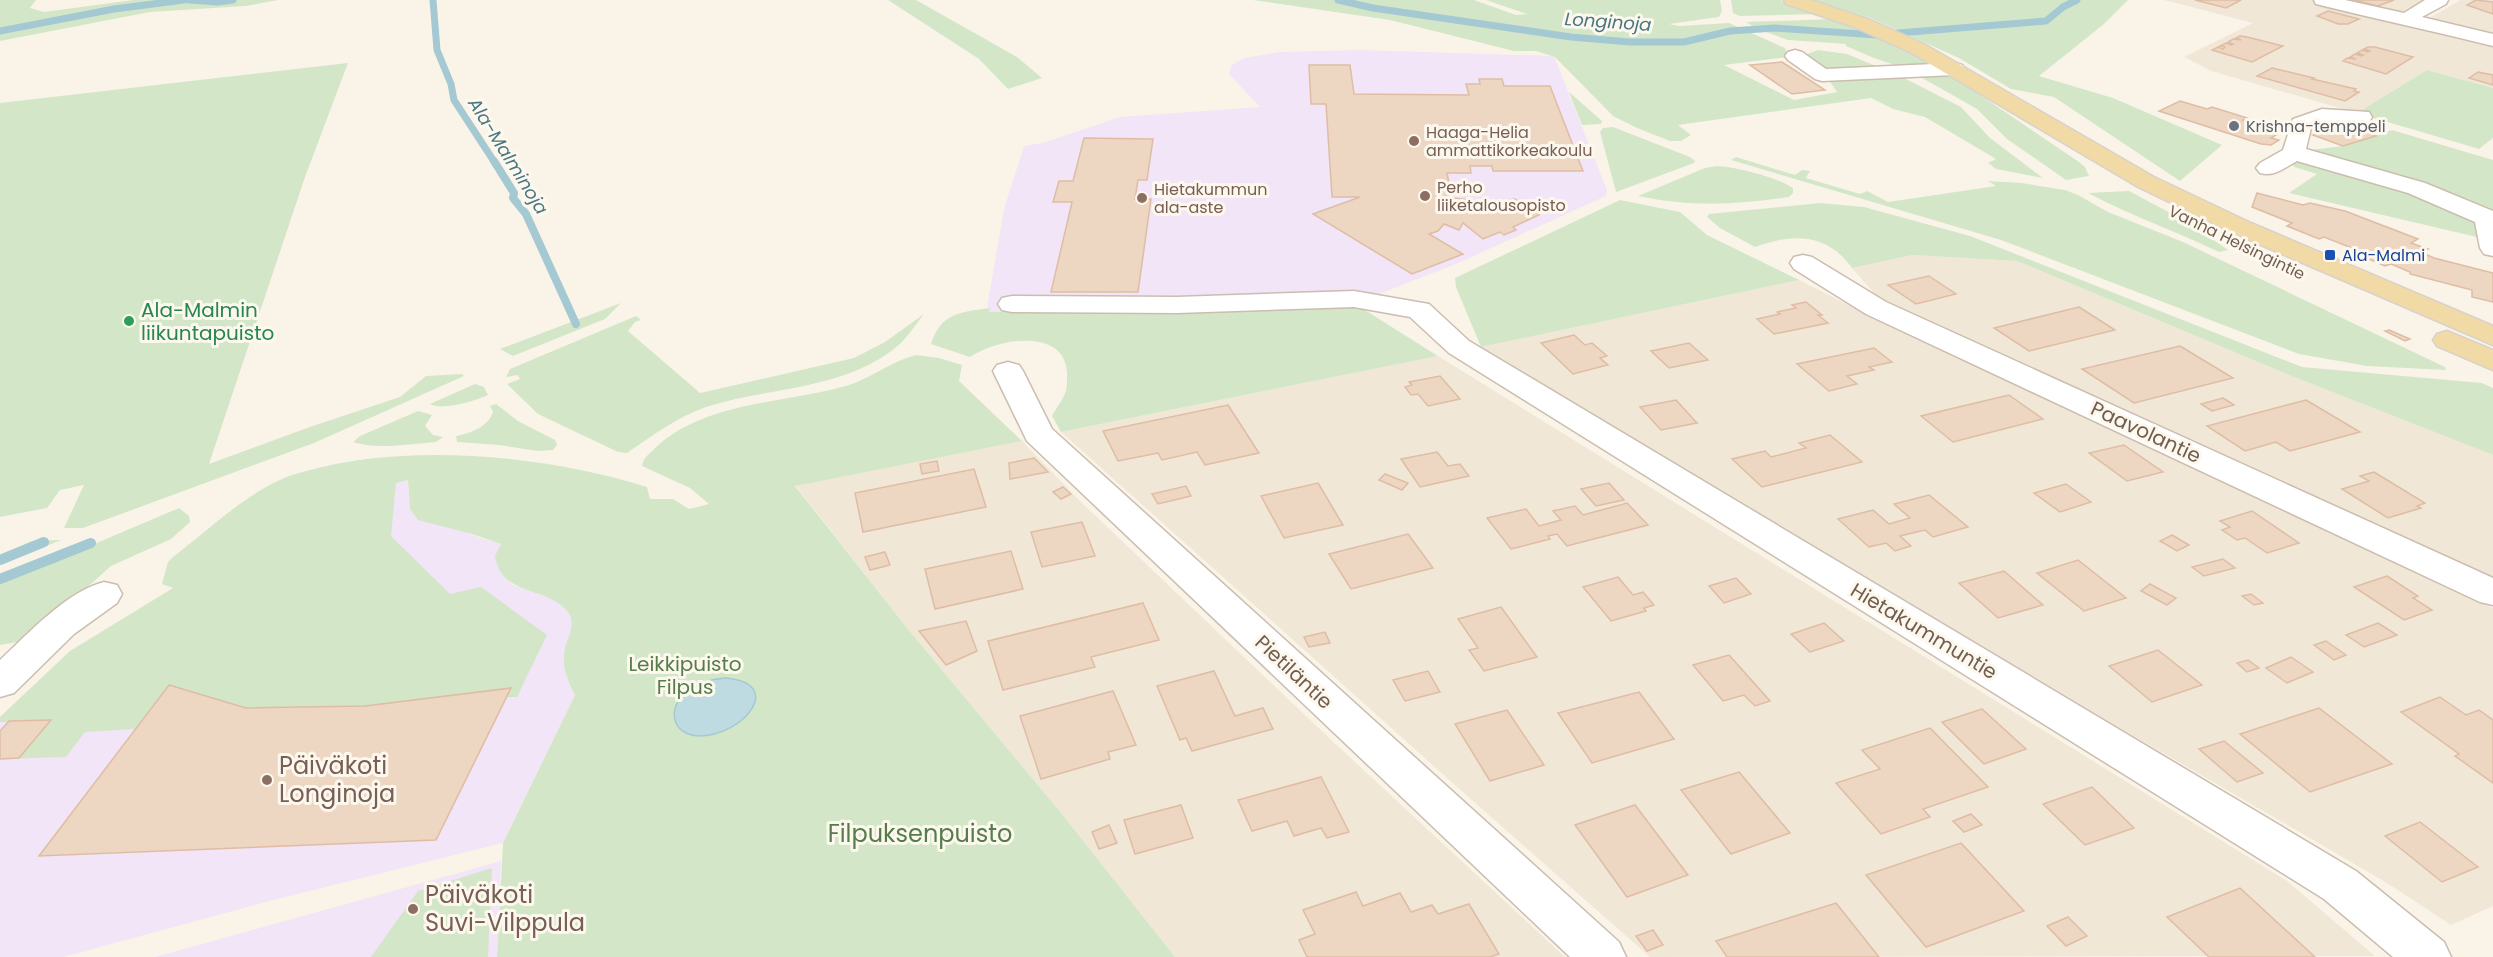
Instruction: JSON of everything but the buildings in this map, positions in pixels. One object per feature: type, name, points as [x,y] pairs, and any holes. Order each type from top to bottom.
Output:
[{"type":"main road","name":"Vanha Helsingintie","points":[[1793,0],[1861,23],[1917,48],[2146,182],[2310,259],[2493,336]]},
{"type":"main road","name":"Vanha Helsingintie","points":[[1996,96],[2020,118],[2121,183],[2181,216],[2279,264],[2493,361]]},
{"type":"street","points":[[2323,0],[2493,40]]},
{"type":"street","points":[[2412,20],[2413,14],[2439,0]]},
{"type":"street","points":[[1795,56],[1822,75],[1955,69]]},
{"type":"street","points":[[2294,153],[2301,124],[2322,116],[2361,117]]},
{"type":"street","points":[[2268,168],[2294,153],[2437,195],[2490,219],[2493,248]]},
{"type":"street","name":"Paavolantie","points":[[1803,263],[1876,308],[2493,593]]},
{"type":"street","name":"Hietakummuntie","points":[[1012,304],[1177,305],[1354,299],[1419,310],[1459,347],[2340,885],[2427,957]]},
{"type":"street","name":"Pietiläntie","points":[[1008,371],[1038,434],[1602,957]]},
{"type":"street","points":[[0,682],[61,625],[104,594]]},
{"type":"shaded area","points":[[2164,0],[2313,0],[2493,45],[2493,88],[2427,70],[2357,113],[2211,71],[2184,57],[2253,23]]},
{"type":"shaded area","points":[[2334,0],[2423,0],[2402,12],[2381,11]]},
{"type":"shaded area","points":[[2461,0],[2493,0],[2493,35],[2432,19],[2431,17]]},
{"type":"shaded area","points":[[1359,50],[1554,56],[1607,190],[1606,196],[1456,264],[1364,300],[1215,310],[988,312],[1004,209],[1024,146],[1043,143],[1120,117],[1260,107],[1229,74],[1232,65],[1244,58],[1281,52]]},
{"type":"shaded area","points":[[1913,255],[2017,261],[2294,377],[2493,455],[2493,580],[1881,301],[1852,268]]},
{"type":"shaded area","points":[[1799,280],[1892,327],[2493,608],[2493,906],[2451,925],[2387,883],[2120,728],[1481,347]]},
{"type":"shaded area","points":[[1438,356],[2287,881],[2375,956],[1650,957],[1061,432]]},
{"type":"shaded area","points":[[1022,441],[1082,503],[1328,737],[1565,957],[1175,957],[1062,814],[908,629],[795,485]]},
{"type":"shaded area","name":"Päiväkoti Longinoja","points":[[408,480],[410,509],[480,538],[502,544],[503,575],[513,585],[556,600],[569,613],[573,624],[564,654],[566,677],[575,695],[503,843],[277,899],[63,957],[0,957],[0,717],[70,651],[141,609],[328,486],[396,483]]},
{"type":"shaded area","name":"Päiväkoti Suvi-Vilppula","points":[[501,861],[497,957],[155,957]]},
{"type":"green space","points":[[0,0],[36,0],[30,8],[44,12],[133,0],[278,0],[246,6],[150,12],[0,41]]},
{"type":"green space","points":[[888,0],[916,0],[1017,57],[1042,78],[1008,89],[979,59]]},
{"type":"green space","points":[[1253,0],[1474,0],[1516,15],[1527,14],[1486,0],[1720,0],[1722,11],[1719,17],[1669,24],[1680,26],[1729,23],[1785,48],[1788,57],[1724,65],[1794,100],[1837,92],[1828,79],[1900,76],[1961,107],[1990,138],[2043,178],[1996,169],[1988,163],[1996,159],[1925,117],[1893,109],[1871,98],[1678,125],[1691,135],[1681,141],[1670,141],[1613,116],[1555,57],[1536,51],[1514,51],[1390,20]]},
{"type":"green space","points":[[1731,0],[1780,0],[1822,14],[1740,16],[1733,13]]},
{"type":"green space","points":[[1813,0],[2128,0],[2104,24],[2039,76],[2113,98],[2222,145],[2180,181],[2054,97],[2011,89],[1959,58],[1868,17]]},
{"type":"green space","points":[[1833,19],[1873,34],[1756,28],[1746,22]]},
{"type":"green space","points":[[1763,31],[1879,37],[1931,63],[1921,66],[1899,66],[1866,55],[1846,44],[1788,40]]},
{"type":"green space","points":[[1818,50],[1847,54],[1881,68],[1822,70],[1802,56]]},
{"type":"green space","name":"Ala-Malmin liikuntapuisto","points":[[348,63],[305,177],[209,464],[400,397],[426,376],[462,374],[464,376],[314,443],[83,528],[64,528],[84,485],[60,490],[47,508],[0,517],[0,103]]},
{"type":"green space","points":[[2427,70],[2493,88],[2493,138],[2479,149],[2357,113]]},
{"type":"green space","points":[[1949,74],[2079,162],[2085,167],[2089,176],[2066,180],[2007,139],[1977,109],[1917,75]]},
{"type":"green space","points":[[1569,92],[1602,121],[1601,124],[1582,125]]},
{"type":"green space","points":[[1613,127],[1695,161],[1616,192],[1600,132],[1603,128]]},
{"type":"green space","points":[[2392,130],[2493,160],[2493,213],[2492,210],[2371,173],[2310,150],[2343,146]]},
{"type":"green space","points":[[1736,157],[1795,175],[1802,170],[1810,171],[1806,178],[1860,194],[1867,191],[1888,202],[1996,186],[1988,181],[2022,183],[2065,190],[2108,212],[2183,242],[2445,367],[2446,370],[2367,366],[2299,354],[2001,240],[1731,160]]},
{"type":"green space","points":[[2298,162],[2365,176],[2454,209],[2475,218],[2481,238],[2289,193],[2317,174],[2294,167],[2292,163]]},
{"type":"green space","points":[[1717,166],[1767,176],[1793,188],[1793,193],[1789,197],[1770,200],[1714,204],[1657,200],[1638,196],[1705,168]]},
{"type":"green space","points":[[2129,191],[2191,224],[2228,250],[2219,252],[2088,193]]},
{"type":"green space","points":[[1620,200],[1680,212],[1707,235],[1799,280],[1481,347],[1456,287],[1455,278]]},
{"type":"green space","points":[[1820,203],[1864,207],[1970,236],[2302,367],[2482,383],[2493,388],[2493,455],[2294,377],[2017,261],[1913,255],[1852,268],[1842,256],[1820,242],[1796,238],[1783,239],[1755,247],[1720,228],[1707,217],[1709,214]]},
{"type":"green space","points":[[1352,302],[1438,356],[1061,432],[1052,416],[1066,391],[1067,377],[1065,361],[1056,350],[1044,343],[1013,342],[982,350],[970,357],[931,344],[940,326],[946,320],[961,313],[990,308],[989,312],[1215,310]]},
{"type":"green space","points":[[621,303],[605,319],[513,356],[500,349]]},
{"type":"green space","points":[[924,314],[901,343],[880,359],[857,370],[833,379],[706,407],[675,421],[627,453],[618,452],[538,414],[507,384],[520,379],[518,375],[506,377],[510,369],[636,316],[641,320],[635,322],[628,331],[700,393],[854,358],[885,342]]},
{"type":"green space","points":[[916,355],[939,358],[962,365],[959,381],[1022,441],[795,486],[908,629],[1062,814],[1175,957],[497,957],[503,843],[575,695],[564,667],[565,650],[572,623],[571,617],[559,604],[549,598],[515,585],[506,578],[499,569],[495,556],[501,544],[418,520],[410,509],[408,480],[396,483],[391,536],[450,594],[481,587],[547,635],[517,697],[506,697],[510,688],[365,706],[246,708],[169,685],[135,729],[85,732],[66,757],[0,759],[0,731],[8,722],[0,722],[0,717],[70,651],[173,588],[162,584],[168,562],[173,557],[238,505],[283,478],[349,461],[391,456],[479,456],[567,467],[608,476],[647,487],[650,499],[673,499],[689,509],[709,504],[690,488],[642,466],[655,448],[676,432],[722,412],[849,385]]},
{"type":"green space","points":[[475,384],[484,387],[488,395],[450,406],[430,404]]},
{"type":"green space","points":[[496,404],[518,421],[555,440],[557,445],[553,450],[538,451],[457,442],[456,436],[473,431],[487,422],[493,412],[490,406]]},
{"type":"green space","points":[[418,411],[432,415],[425,426],[433,435],[443,437],[436,442],[394,446],[373,446],[353,442],[360,436]]},
{"type":"green space","points":[[179,508],[189,516],[190,522],[171,539],[111,566],[28,640],[0,645],[0,584]]},
{"type":"green space","points":[[61,540],[0,565],[0,555],[32,541]]},
{"type":"green space","points":[[492,868],[488,957],[371,957],[418,891]]},
{"type":"water","points":[[725,678],[743,682],[753,689],[756,699],[752,709],[730,728],[715,734],[699,736],[682,731],[675,720],[674,713],[680,698],[699,684]]},
{"type":"waterway","name":"Longinoja","points":[[0,31],[114,9],[184,0]]},
{"type":"waterway","name":"Longinoja","points":[[189,0],[218,2],[233,0]]},
{"type":"waterway","name":"Ala-Malminoja","points":[[433,0],[437,50],[451,84],[454,100],[495,163]]},
{"type":"waterway","name":"Longinoja","points":[[1338,0],[1373,8],[1571,37],[1629,42],[1684,42],[1730,31],[1775,28],[1877,35]]},
{"type":"waterway","name":"Longinoja","points":[[1898,33],[2046,21],[2063,7],[2077,0]]},
{"type":"waterway","name":"Ala-Malminoja","points":[[494,161],[514,193],[513,198],[526,214],[576,324]]},
{"type":"waterway","points":[[0,560],[44,542]]},
{"type":"waterway","points":[[0,579],[91,543]]},
{"type":"place","name":"Krishna-temppeli","points":[[2234,126]]},
{"type":"place","name":"Haaga-Helia ammattikorkeakoulu","points":[[1414,141]]},
{"type":"place","name":"Perho liiketalousopisto","points":[[1425,196]]},
{"type":"place","name":"Hietakummun ala-aste","points":[[1142,198]]},
{"type":"place","name":"Ala-Malmi","points":[[2330,255]]},
{"type":"place","name":"Ala-Malmin liikuntapuisto","points":[[129,321]]},
{"type":"place","name":"Päiväkoti Longinoja","points":[[267,780]]},
{"type":"place","name":"Päiväkoti Suvi-Vilppula","points":[[413,909]]},
{"type":"park label","name":"Leikkipuisto Filpus","points":[[685,676]]},
{"type":"park label","name":"Filpuksenpuisto","points":[[920,834]]}]
